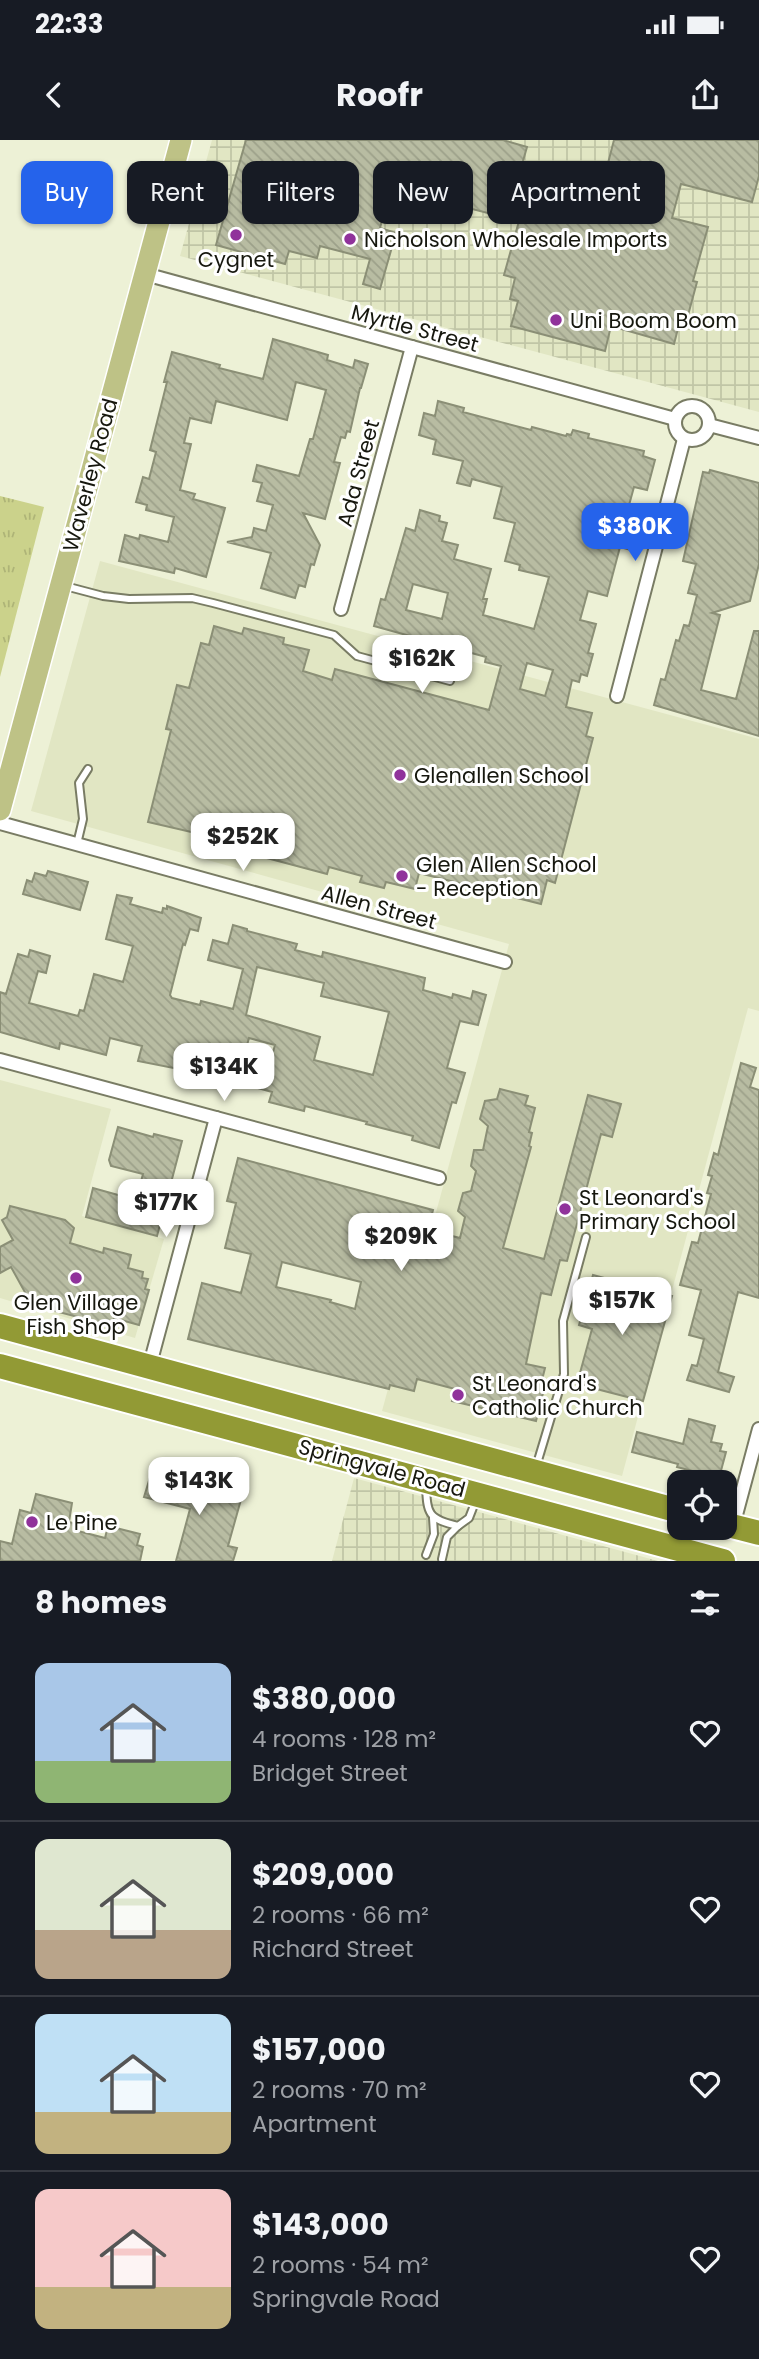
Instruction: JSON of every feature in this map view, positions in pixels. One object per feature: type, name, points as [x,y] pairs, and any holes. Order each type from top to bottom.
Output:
[{"type":"highway","name":"Springvale Road","points":[[0,1326],[667,1508]]},
{"type":"highway","name":"Springvale Road","points":[[0,1366],[723,1561]]},
{"type":"highway","points":[[281,1440],[283,1404]]},
{"type":"highway","points":[[737,1527],[759,1533]]},
{"type":"main road","name":"Waverley Road","points":[[0,810],[181,140]]},
{"type":"street","name":"Myrtle Street","points":[[145,274],[675,419]]},
{"type":"street","name":"Ada Street","points":[[341,609],[412,347]]},
{"type":"street","points":[[695,405],[705,411],[708,431],[699,439],[684,439],[676,430],[675,419],[681,409],[695,405]]},
{"type":"street","points":[[709,425],[759,438]]},
{"type":"street","points":[[617,696],[684,439]]},
{"type":"street","name":"Allen Street","points":[[0,823],[505,962]]},
{"type":"street","points":[[0,1060],[439,1178]]},
{"type":"street","points":[[149,1368],[216,1118]]},
{"type":"street","points":[[737,1499],[759,1429]]},
{"type":"lane","points":[[60,585],[103,596],[129,599],[192,598],[213,603],[334,635],[357,656],[450,681]]},
{"type":"lane","points":[[77,844],[83,819],[79,783],[88,769]]},
{"type":"lane","points":[[535,1472],[564,1374],[563,1321],[586,1237]]},
{"type":"lane","points":[[426,1480],[427,1507],[433,1518],[434,1534],[426,1555]]},
{"type":"lane","points":[[442,1559],[447,1537],[469,1518],[478,1495]]},
{"type":"lane","points":[[433,1518],[457,1526]]},
{"type":"shaded area","points":[[212,140],[759,140],[759,412],[180,256],[189,224],[228,224],[228,161],[206,161]]},
{"type":"shaded area","name":"Glenallen School","points":[[100,561],[759,739],[759,1011],[748,1008],[622,1476],[382,1411],[509,944],[31,811]]},
{"type":"shaded area","points":[[0,1080],[111,1109],[82,1216],[164,1239],[135,1338],[0,1298]]},
{"type":"shaded area","points":[[354,1478],[658,1561],[332,1561]]},
{"type":"green space","points":[[0,496],[44,507],[0,677]]},
{"type":"building","points":[[246,140],[503,140],[527,147],[523,161],[487,161],[487,213],[473,209],[473,161],[373,161],[373,224],[381,224],[380,228],[396,233],[380,289],[363,284],[370,259],[320,246],[317,258],[289,251],[285,264],[216,245],[222,224],[228,224],[228,203]]},
{"type":"building","points":[[614,140],[759,140],[759,176],[752,202],[681,184],[672,218],[708,227],[693,281],[697,282],[687,319],[681,317],[674,344],[611,326],[605,351],[511,326],[518,301],[510,299],[515,278],[504,275],[518,224],[665,224],[665,161],[609,161]]},
{"type":"building","points":[[273,339],[328,355],[327,360],[353,368],[355,360],[368,364],[350,432],[347,431],[345,438],[341,437],[334,462],[340,463],[325,519],[303,513],[320,545],[305,587],[299,585],[295,598],[261,588],[271,553],[227,542],[252,537],[254,528],[266,531],[273,505],[257,501],[262,483],[253,481],[257,465],[299,476],[310,439],[313,439],[326,390],[296,382],[287,420],[216,401],[211,423],[190,418],[184,443],[191,444],[180,490],[195,494],[193,499],[225,508],[206,577],[175,568],[174,573],[119,561],[125,535],[139,539],[140,535],[168,542],[174,517],[146,510],[147,505],[136,502],[143,477],[149,479],[156,452],[150,450],[172,352],[263,379]]},
{"type":"building","points":[[438,401],[464,408],[463,412],[531,430],[532,427],[566,436],[571,435],[573,430],[589,434],[588,438],[644,451],[643,456],[655,460],[647,490],[634,487],[626,516],[639,519],[631,550],[620,547],[607,596],[588,591],[580,620],[596,624],[588,653],[593,654],[587,676],[581,674],[579,682],[572,680],[566,707],[592,713],[586,736],[593,738],[555,883],[547,880],[541,904],[419,873],[415,889],[386,882],[384,888],[360,882],[362,876],[329,867],[327,874],[263,857],[265,849],[148,822],[171,730],[166,729],[177,685],[189,688],[201,643],[209,645],[214,626],[242,634],[244,628],[284,638],[283,644],[309,650],[303,671],[332,680],[335,669],[489,710],[501,666],[485,662],[486,657],[374,626],[381,599],[385,600],[406,528],[415,531],[420,510],[440,516],[439,521],[447,523],[442,541],[458,545],[454,559],[491,569],[483,599],[487,599],[483,615],[534,629],[549,577],[519,570],[520,565],[505,561],[515,523],[494,518],[502,487],[472,479],[470,486],[457,483],[463,461],[433,454],[436,440],[419,435],[424,413],[435,416]],"holes":[[[413,584],[448,593],[442,619],[406,610]],[[527,663],[553,670],[545,696],[520,689]]]},
{"type":"building","points":[[710,470],[759,483],[759,564],[750,601],[712,613],[720,615],[701,690],[736,699],[754,631],[759,631],[759,736],[654,705],[661,679],[665,680],[676,640],[679,641],[684,625],[689,626],[697,595],[688,593],[696,564],[683,561],[703,472],[709,473]]},
{"type":"building","points":[[48,871],[88,882],[80,910],[23,894],[27,880],[32,882],[35,873],[46,876]]},
{"type":"building","points":[[117,895],[132,898],[130,904],[162,913],[167,906],[201,918],[198,931],[190,929],[185,945],[183,944],[170,995],[172,998],[200,1005],[201,1001],[233,1009],[243,969],[208,960],[213,940],[228,944],[233,925],[297,944],[295,950],[322,957],[323,952],[425,978],[423,990],[452,998],[453,994],[471,999],[473,991],[486,995],[478,1025],[460,1021],[447,1068],[465,1073],[456,1103],[452,1102],[439,1148],[412,1140],[413,1136],[366,1124],[367,1122],[305,1106],[304,1111],[269,1102],[272,1092],[229,1080],[228,1085],[183,1074],[184,1070],[138,1061],[142,1046],[110,1038],[106,1055],[60,1043],[59,1049],[0,1032],[0,992],[6,994],[18,954],[28,957],[30,950],[50,956],[46,973],[38,971],[29,1003],[78,1016],[80,1010],[84,1011],[94,974],[123,982],[133,946],[106,939]],"holes":[[[257,967],[324,983],[321,996],[389,1012],[373,1075],[314,1060],[320,1037],[246,1015]],[[249,1038],[275,1045],[268,1070],[242,1063]]]},
{"type":"building","points":[[741,1063],[756,1068],[750,1087],[759,1090],[759,1298],[738,1292],[718,1372],[734,1377],[729,1392],[687,1380],[692,1365],[697,1366],[704,1339],[689,1335],[701,1290],[680,1285],[692,1242],[698,1243],[711,1194],[707,1193],[712,1176],[708,1175],[714,1153],[718,1155]]},
{"type":"building","points":[[500,1089],[528,1096],[525,1105],[535,1108],[529,1132],[532,1133],[531,1147],[503,1248],[544,1259],[588,1095],[621,1104],[612,1137],[601,1134],[567,1261],[560,1260],[551,1295],[541,1293],[526,1364],[545,1368],[542,1380],[546,1381],[536,1421],[452,1401],[455,1389],[417,1379],[414,1391],[390,1385],[389,1389],[188,1339],[202,1283],[241,1293],[251,1254],[225,1248],[236,1203],[227,1201],[238,1158],[433,1210],[428,1230],[460,1238],[465,1217],[458,1211],[463,1193],[471,1191],[476,1171],[471,1166],[474,1150],[483,1150],[488,1126],[480,1119],[485,1101],[497,1099]],"holes":[[[282,1262],[361,1282],[355,1309],[330,1302],[331,1300],[276,1287]]]},
{"type":"building","points":[[118,1127],[153,1137],[154,1134],[182,1141],[157,1236],[86,1217],[93,1188],[136,1200],[143,1174],[111,1166],[109,1160]]},
{"type":"building","points":[[10,1206],[65,1220],[74,1228],[70,1243],[103,1253],[104,1248],[131,1255],[128,1268],[143,1272],[142,1278],[148,1279],[145,1289],[149,1290],[139,1325],[114,1318],[112,1326],[32,1305],[11,1267],[0,1273],[0,1247],[13,1240],[2,1220],[7,1217]]},
{"type":"building","points":[[593,1275],[672,1296],[643,1401],[577,1384],[592,1329],[579,1325]]},
{"type":"building","points":[[689,1419],[715,1426],[711,1442],[722,1444],[720,1451],[726,1452],[721,1470],[688,1470],[677,1467],[678,1464],[632,1452],[637,1432],[683,1444]]},
{"type":"building","points":[[152,1471],[242,1496],[228,1546],[237,1548],[233,1561],[176,1561],[190,1509],[144,1497]]},
{"type":"building","points":[[36,1494],[72,1503],[69,1522],[76,1524],[74,1530],[105,1538],[108,1526],[140,1534],[137,1545],[143,1547],[140,1561],[0,1561],[0,1541],[12,1544],[20,1510],[31,1513]]},
{"type":"place","name":"Cygnet","points":[[236,235]]},
{"type":"place","name":"Nicholson Wholesale Imports","points":[[350,239]]},
{"type":"place","name":"Uni Boom Boom","points":[[556,320]]},
{"type":"place","name":"Glenallen School","points":[[400,775]]},
{"type":"place","name":"Glen Allen School - Reception","points":[[402,876]]},
{"type":"place","name":"St Leonard's Primary School","points":[[565,1209]]},
{"type":"place","name":"Glen Village Fish Shop","points":[[76,1278]]},
{"type":"place","name":"St Leonard's Catholic Church","points":[[458,1395]]},
{"type":"place","name":"Le Pine","points":[[32,1522]]}]
